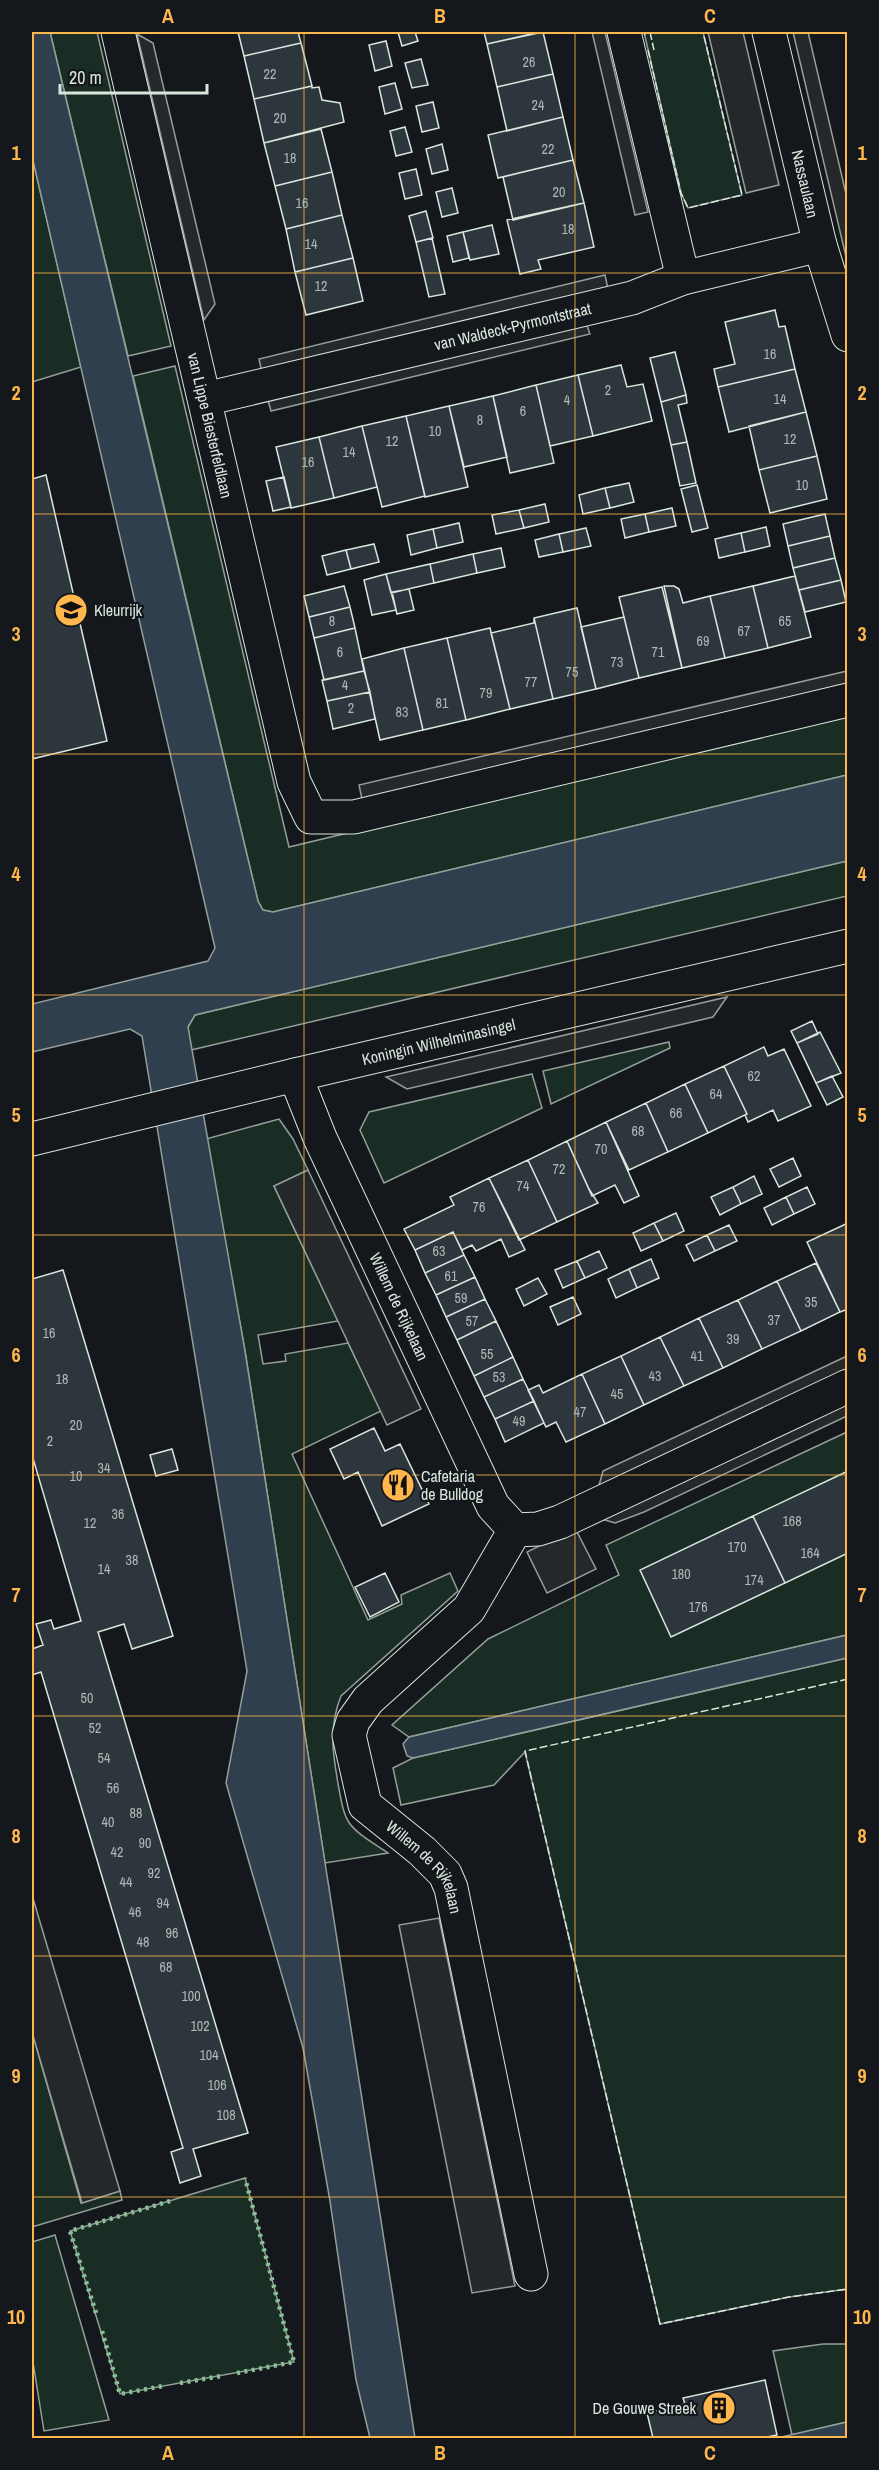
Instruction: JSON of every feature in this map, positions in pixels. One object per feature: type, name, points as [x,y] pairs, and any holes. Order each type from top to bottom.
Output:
[{"type":"street","name":"van Lippe Biesterfeldlaan","points":[[118,32],[294,782],[311,816],[354,817],[848,700]]},
{"type":"street","points":[[624,32],[683,278]]},
{"type":"street","name":"Nassaulaan","points":[[769,32],[820,245],[848,335]]},
{"type":"street","name":"van Waldeck-Pyrmontstraat","points":[[204,399],[632,298],[683,278],[820,245]]},
{"type":"street","name":"Koningin Wilhelminasingel","points":[[32,1139],[134,1113],[848,946]]},
{"type":"street","name":"Willem de Rijkelaan","points":[[295,1075],[320,1138],[493,1506],[515,1530],[470,1609],[368,1700],[353,1721],[349,1735],[365,1805],[422,1851],[445,1874],[451,1888],[531,2274]]},
{"type":"street","points":[[515,1530],[538,1529],[560,1522],[848,1386]]},
{"type":"green space","points":[[50,32],[97,32],[171,346],[128,356]]},
{"type":"green space","points":[[644,32],[703,32],[742,195],[688,208],[681,193]]},
{"type":"green space","points":[[32,156],[81,367],[32,382]]},
{"type":"green space","points":[[175,366],[289,847],[847,713],[847,775],[273,912],[263,910],[258,901],[133,376]]},
{"type":"green space","points":[[847,861],[847,896],[191,1050],[188,1027],[195,1015]]},
{"type":"green space","points":[[669,1042],[670,1048],[551,1104],[543,1071]]},
{"type":"green space","points":[[532,1074],[542,1108],[384,1183],[360,1130],[369,1112]]},
{"type":"green space","points":[[279,1119],[293,1139],[308,1170],[274,1186],[338,1321],[258,1335],[263,1364],[286,1361],[285,1354],[348,1343],[381,1411],[292,1454],[368,1620],[402,1604],[401,1595],[450,1573],[458,1591],[341,1696],[334,1719],[333,1742],[343,1809],[348,1821],[356,1830],[388,1853],[325,1863],[245,1351],[206,1139]]},
{"type":"green space","points":[[847,1432],[847,1635],[409,1737],[392,1725],[488,1639],[619,1575],[606,1545]]},
{"type":"green space","points":[[847,1658],[847,2289],[789,2297],[660,2324],[525,1752],[494,1785],[401,1805],[393,1768],[413,1758]]},
{"type":"green space","points":[[32,2032],[81,2203],[120,2191],[122,2200],[32,2227]]},
{"type":"green space","points":[[245,2178],[294,2362],[120,2394],[70,2231]]},
{"type":"green space","points":[[55,2235],[109,2420],[44,2431],[32,2356],[32,2242]]},
{"type":"green space","points":[[823,2344],[847,2344],[847,2422],[792,2435],[773,2351]]},
{"type":"shaded area","points":[[592,32],[605,32],[648,212],[635,215]]},
{"type":"shaded area","points":[[708,32],[743,32],[779,185],[746,193]]},
{"type":"shaded area","points":[[793,32],[808,32],[847,198],[847,261]]},
{"type":"shaded area","points":[[137,34],[153,43],[215,304],[204,320]]},
{"type":"shaded area","points":[[605,275],[608,289],[262,373],[259,359]]},
{"type":"shaded area","points":[[586,323],[590,334],[271,411],[268,400]]},
{"type":"shaded area","points":[[847,671],[847,686],[362,799],[359,785]]},
{"type":"shaded area","points":[[727,997],[713,1017],[407,1089],[386,1077]]},
{"type":"shaded area","points":[[308,1170],[421,1409],[387,1425],[274,1186]]},
{"type":"shaded area","points":[[847,1356],[847,1372],[598,1489],[603,1471]]},
{"type":"shaded area","points":[[847,1399],[847,1416],[644,1512],[615,1523],[595,1517]]},
{"type":"shaded area","points":[[575,1528],[596,1569],[547,1593],[527,1552]]},
{"type":"shaded area","points":[[32,1895],[120,2191],[82,2203],[32,2032]]},
{"type":"shaded area","points":[[439,1918],[515,2286],[472,2293],[399,1925]]},
{"type":"water","points":[[32,32],[50,32],[258,901],[263,910],[273,912],[847,775],[847,861],[195,1015],[188,1027],[245,1351],[415,2438],[370,2438],[356,2380],[330,2201],[303,2048],[226,1783],[247,1671],[142,1036],[130,1029],[32,1052],[32,1004],[208,961],[215,948],[32,156]]},
{"type":"water","points":[[847,1635],[847,1658],[413,1758],[407,1756],[403,1744],[409,1737]]},
{"type":"water","points":[[847,2422],[847,2438],[777,2438]]},
{"type":"building","points":[[238,32],[298,32],[301,43],[244,56]]},
{"type":"building","points":[[398,32],[415,32],[418,41],[402,46]]},
{"type":"building","points":[[484,32],[540,32],[487,44]]},
{"type":"building","points":[[543,32],[553,74],[497,87],[487,44]]},
{"type":"building","points":[[386,41],[392,66],[375,71],[369,45]]},
{"type":"building","points":[[301,43],[312,86],[254,99],[244,56]]},
{"type":"building","points":[[421,59],[428,85],[412,88],[405,63]]},
{"type":"building","points":[[553,74],[563,117],[507,131],[497,87]]},
{"type":"building","points":[[395,83],[402,109],[385,114],[379,87]]},
{"type":"building","points":[[312,86],[312,88],[319,87],[322,100],[340,103],[344,122],[264,143],[254,99]]},
{"type":"building","points":[[433,102],[439,128],[422,132],[416,106]]},
{"type":"building","points":[[563,117],[573,160],[498,178],[488,135]]},
{"type":"building","points":[[405,127],[412,152],[396,156],[390,131]]},
{"type":"building","points":[[321,129],[332,172],[275,186],[264,143]]},
{"type":"building","points":[[442,144],[448,170],[432,174],[426,149]]},
{"type":"building","points":[[573,160],[584,203],[513,220],[503,177]]},
{"type":"building","points":[[416,169],[422,195],[405,199],[399,173]]},
{"type":"building","points":[[332,172],[342,215],[286,229],[275,186]]},
{"type":"building","points":[[452,188],[458,213],[442,217],[436,192]]},
{"type":"building","points":[[584,203],[594,247],[538,260],[541,269],[520,274],[507,220]]},
{"type":"building","points":[[426,211],[433,238],[416,242],[409,216]]},
{"type":"building","points":[[342,215],[353,258],[295,272],[286,229]]},
{"type":"building","points":[[492,225],[499,254],[470,260],[463,232]]},
{"type":"building","points":[[463,232],[469,258],[453,262],[447,236]]},
{"type":"building","points":[[432,238],[445,294],[429,297],[416,242]]},
{"type":"building","points":[[353,258],[363,301],[306,315],[295,272]]},
{"type":"building","points":[[775,310],[779,327],[785,326],[795,369],[718,387],[714,369],[735,364],[725,322]]},
{"type":"building","points":[[675,352],[686,395],[661,402],[650,358]]},
{"type":"building","points":[[621,365],[627,387],[643,384],[652,421],[593,436],[578,375]]},
{"type":"building","points":[[795,369],[806,412],[729,432],[718,387]]},
{"type":"building","points":[[578,375],[593,436],[550,446],[536,385]]},
{"type":"building","points":[[536,385],[554,463],[510,473],[493,396]]},
{"type":"building","points":[[686,395],[687,403],[678,405],[687,442],[671,445],[661,402]]},
{"type":"building","points":[[493,396],[507,457],[464,467],[449,406]]},
{"type":"building","points":[[449,406],[468,487],[425,497],[406,416]]},
{"type":"building","points":[[806,412],[817,456],[759,470],[749,426]]},
{"type":"building","points":[[406,416],[425,496],[382,507],[362,426]]},
{"type":"building","points":[[362,426],[377,487],[334,498],[319,437]]},
{"type":"building","points":[[319,437],[334,498],[291,508],[276,447]]},
{"type":"building","points":[[687,442],[696,483],[680,486],[671,445]]},
{"type":"building","points":[[817,456],[827,499],[770,513],[759,470]]},
{"type":"building","points":[[46,475],[107,741],[32,759],[32,479]]},
{"type":"building","points":[[284,477],[291,507],[273,511],[266,481]]},
{"type":"building","points":[[629,483],[634,502],[610,508],[605,488]]},
{"type":"building","points":[[697,485],[708,528],[692,532],[681,489]]},
{"type":"building","points":[[605,488],[610,508],[583,514],[579,495]]},
{"type":"building","points":[[545,504],[549,522],[524,528],[519,510]]},
{"type":"building","points":[[672,508],[676,526],[649,532],[645,514]]},
{"type":"building","points":[[519,510],[524,528],[496,534],[492,515]]},
{"type":"building","points":[[645,514],[649,532],[625,538],[621,519]]},
{"type":"building","points":[[825,514],[830,536],[788,546],[783,524]]},
{"type":"building","points":[[459,523],[463,542],[437,548],[433,529]]},
{"type":"building","points":[[766,527],[770,546],[745,552],[741,533]]},
{"type":"building","points":[[586,528],[591,546],[563,552],[559,534]]},
{"type":"building","points":[[433,529],[437,548],[411,555],[407,535]]},
{"type":"building","points":[[741,533],[745,552],[719,558],[715,539]]},
{"type":"building","points":[[559,534],[563,552],[539,557],[535,540]]},
{"type":"building","points":[[830,536],[835,558],[793,568],[788,546]]},
{"type":"building","points":[[374,544],[379,562],[351,569],[346,550]]},
{"type":"building","points":[[501,548],[505,567],[477,573],[473,554]]},
{"type":"building","points":[[346,550],[351,569],[327,575],[322,556]]},
{"type":"building","points":[[473,554],[477,573],[434,583],[430,564]]},
{"type":"building","points":[[835,558],[841,580],[799,590],[793,568]]},
{"type":"building","points":[[430,564],[434,583],[391,593],[386,574]]},
{"type":"building","points":[[386,574],[396,610],[372,615],[364,580]]},
{"type":"building","points":[[795,576],[811,637],[768,648],[753,586]]},
{"type":"building","points":[[841,580],[846,602],[805,612],[799,590]]},
{"type":"building","points":[[344,586],[350,607],[309,617],[304,596]]},
{"type":"building","points":[[664,586],[674,586],[679,589],[683,603],[710,596],[725,658],[682,668]]},
{"type":"building","points":[[753,586],[768,648],[725,658],[710,596]]},
{"type":"building","points":[[662,587],[682,668],[639,678],[619,597]]},
{"type":"building","points":[[409,589],[414,610],[397,614],[392,592]]},
{"type":"building","points":[[350,607],[355,628],[314,638],[309,617]]},
{"type":"building","points":[[577,608],[596,689],[553,699],[534,618]]},
{"type":"building","points":[[624,617],[639,678],[596,689],[581,627]]},
{"type":"building","points":[[534,618],[553,699],[510,709],[491,633],[534,623]]},
{"type":"building","points":[[355,628],[364,671],[324,680],[314,638]]},
{"type":"building","points":[[490,628],[510,709],[466,720],[447,638]]},
{"type":"building","points":[[447,638],[466,720],[423,730],[404,648]]},
{"type":"building","points":[[404,648],[423,730],[380,740],[362,659]]},
{"type":"building","points":[[364,671],[370,692],[327,701],[322,680]]},
{"type":"building","points":[[370,692],[375,719],[333,729],[327,701]]},
{"type":"building","points":[[812,1021],[818,1034],[797,1043],[791,1031]]},
{"type":"building","points":[[820,1032],[841,1073],[816,1083],[797,1043]]},
{"type":"building","points":[[764,1047],[768,1056],[784,1049],[811,1106],[778,1121],[773,1110],[748,1122],[745,1115],[747,1114],[724,1066]]},
{"type":"building","points":[[724,1066],[747,1114],[708,1133],[685,1084]]},
{"type":"building","points":[[832,1076],[843,1097],[827,1105],[816,1083]]},
{"type":"building","points":[[685,1084],[708,1133],[668,1152],[646,1103]]},
{"type":"building","points":[[646,1103],[668,1152],[629,1170],[606,1122]]},
{"type":"building","points":[[606,1122],[639,1196],[624,1203],[615,1185],[592,1196],[567,1141]]},
{"type":"building","points":[[567,1141],[598,1203],[557,1222],[528,1160]]},
{"type":"building","points":[[793,1158],[801,1176],[779,1187],[770,1169]]},
{"type":"building","points":[[528,1160],[557,1222],[519,1240],[489,1178]]},
{"type":"building","points":[[754,1176],[762,1194],[741,1204],[733,1187]]},
{"type":"building","points":[[489,1178],[525,1250],[509,1257],[501,1239],[476,1251],[472,1245],[462,1250],[453,1232],[415,1250],[404,1229],[454,1205],[450,1197]]},
{"type":"building","points":[[733,1187],[741,1204],[720,1215],[711,1197]]},
{"type":"building","points":[[807,1187],[815,1204],[794,1214],[786,1197]]},
{"type":"building","points":[[786,1197],[794,1214],[772,1225],[764,1208]]},
{"type":"building","points":[[676,1213],[684,1231],[663,1241],[654,1223]]},
{"type":"building","points":[[654,1223],[663,1241],[641,1251],[633,1233]]},
{"type":"building","points":[[848,1223],[848,1309],[840,1312],[807,1242]]},
{"type":"building","points":[[729,1225],[737,1241],[715,1251],[707,1235]]},
{"type":"building","points":[[453,1232],[464,1255],[425,1273],[415,1250]]},
{"type":"building","points":[[707,1235],[715,1251],[694,1261],[686,1245]]},
{"type":"building","points":[[599,1251],[607,1268],[585,1278],[577,1261]]},
{"type":"building","points":[[464,1255],[475,1277],[436,1295],[425,1273]]},
{"type":"building","points":[[651,1259],[659,1278],[637,1288],[629,1269]]},
{"type":"building","points":[[577,1261],[585,1278],[563,1288],[555,1270]]},
{"type":"building","points":[[816,1263],[840,1312],[801,1331],[777,1281]]},
{"type":"building","points":[[629,1269],[637,1288],[616,1298],[608,1279]]},
{"type":"building","points":[[63,1270],[173,1636],[132,1649],[124,1624],[98,1632],[248,2133],[193,2149],[201,2176],[180,2183],[171,2152],[183,2148],[41,1672],[32,1675],[32,1649],[43,1645],[36,1624],[51,1620],[54,1629],[81,1621],[32,1455],[32,1279]]},
{"type":"building","points":[[475,1277],[485,1299],[446,1317],[436,1295]]},
{"type":"building","points":[[538,1278],[547,1294],[524,1306],[516,1289]]},
{"type":"building","points":[[777,1281],[801,1331],[762,1349],[738,1300]]},
{"type":"building","points":[[573,1297],[581,1314],[558,1325],[550,1307]]},
{"type":"building","points":[[485,1299],[496,1321],[457,1340],[446,1317]]},
{"type":"building","points":[[738,1300],[762,1349],[723,1368],[699,1318]]},
{"type":"building","points":[[699,1318],[723,1368],[684,1386],[660,1337]]},
{"type":"building","points":[[496,1321],[513,1357],[474,1376],[457,1340]]},
{"type":"building","points":[[660,1337],[684,1386],[644,1405],[621,1356]]},
{"type":"building","points":[[621,1356],[644,1405],[605,1424],[582,1374]]},
{"type":"building","points":[[513,1357],[523,1379],[484,1397],[474,1376]]},
{"type":"building","points":[[582,1374],[605,1424],[566,1442],[556,1422],[546,1427],[528,1390],[539,1385],[543,1393]]},
{"type":"building","points":[[523,1379],[534,1401],[495,1419],[484,1397]]},
{"type":"building","points":[[534,1401],[544,1423],[505,1442],[495,1419]]},
{"type":"building","points":[[374,1428],[385,1451],[400,1444],[429,1504],[382,1526],[358,1472],[344,1479],[330,1449]]},
{"type":"building","points":[[172,1449],[178,1470],[156,1476],[150,1455]]},
{"type":"building","points":[[848,1471],[848,1553],[785,1583],[753,1516]]},
{"type":"building","points":[[753,1516],[785,1583],[671,1637],[640,1570]]},
{"type":"building","points":[[385,1573],[399,1602],[370,1617],[355,1587]]},
{"type":"building","name":"De Gouwe Streek","points":[[765,2380],[777,2435],[762,2438],[653,2438],[647,2413],[685,2404],[683,2398]]},
{"type":"hedge","points":[[237,2373],[294,2362],[245,2178]]},
{"type":"hedge","points":[[96,2313],[70,2231],[170,2201]]},
{"type":"hedge","points":[[102,2331],[120,2394],[163,2386]]},
{"type":"hedge","points":[[180,2383],[222,2376]]},
{"type":"fence","points":[[650,32],[654,50]]},
{"type":"fence","points":[[648,50],[681,193],[688,208],[742,195],[703,32]]},
{"type":"fence","points":[[848,1679],[525,1751],[660,2324],[789,2297],[848,2289]]},
{"type":"place","name":"Kleurrijk","points":[[71,610]]},
{"type":"place","name":"Cafetaria de Bulldog","points":[[398,1485]]},
{"type":"place","name":"De Gouwe Streek","points":[[719,2408]]}]
